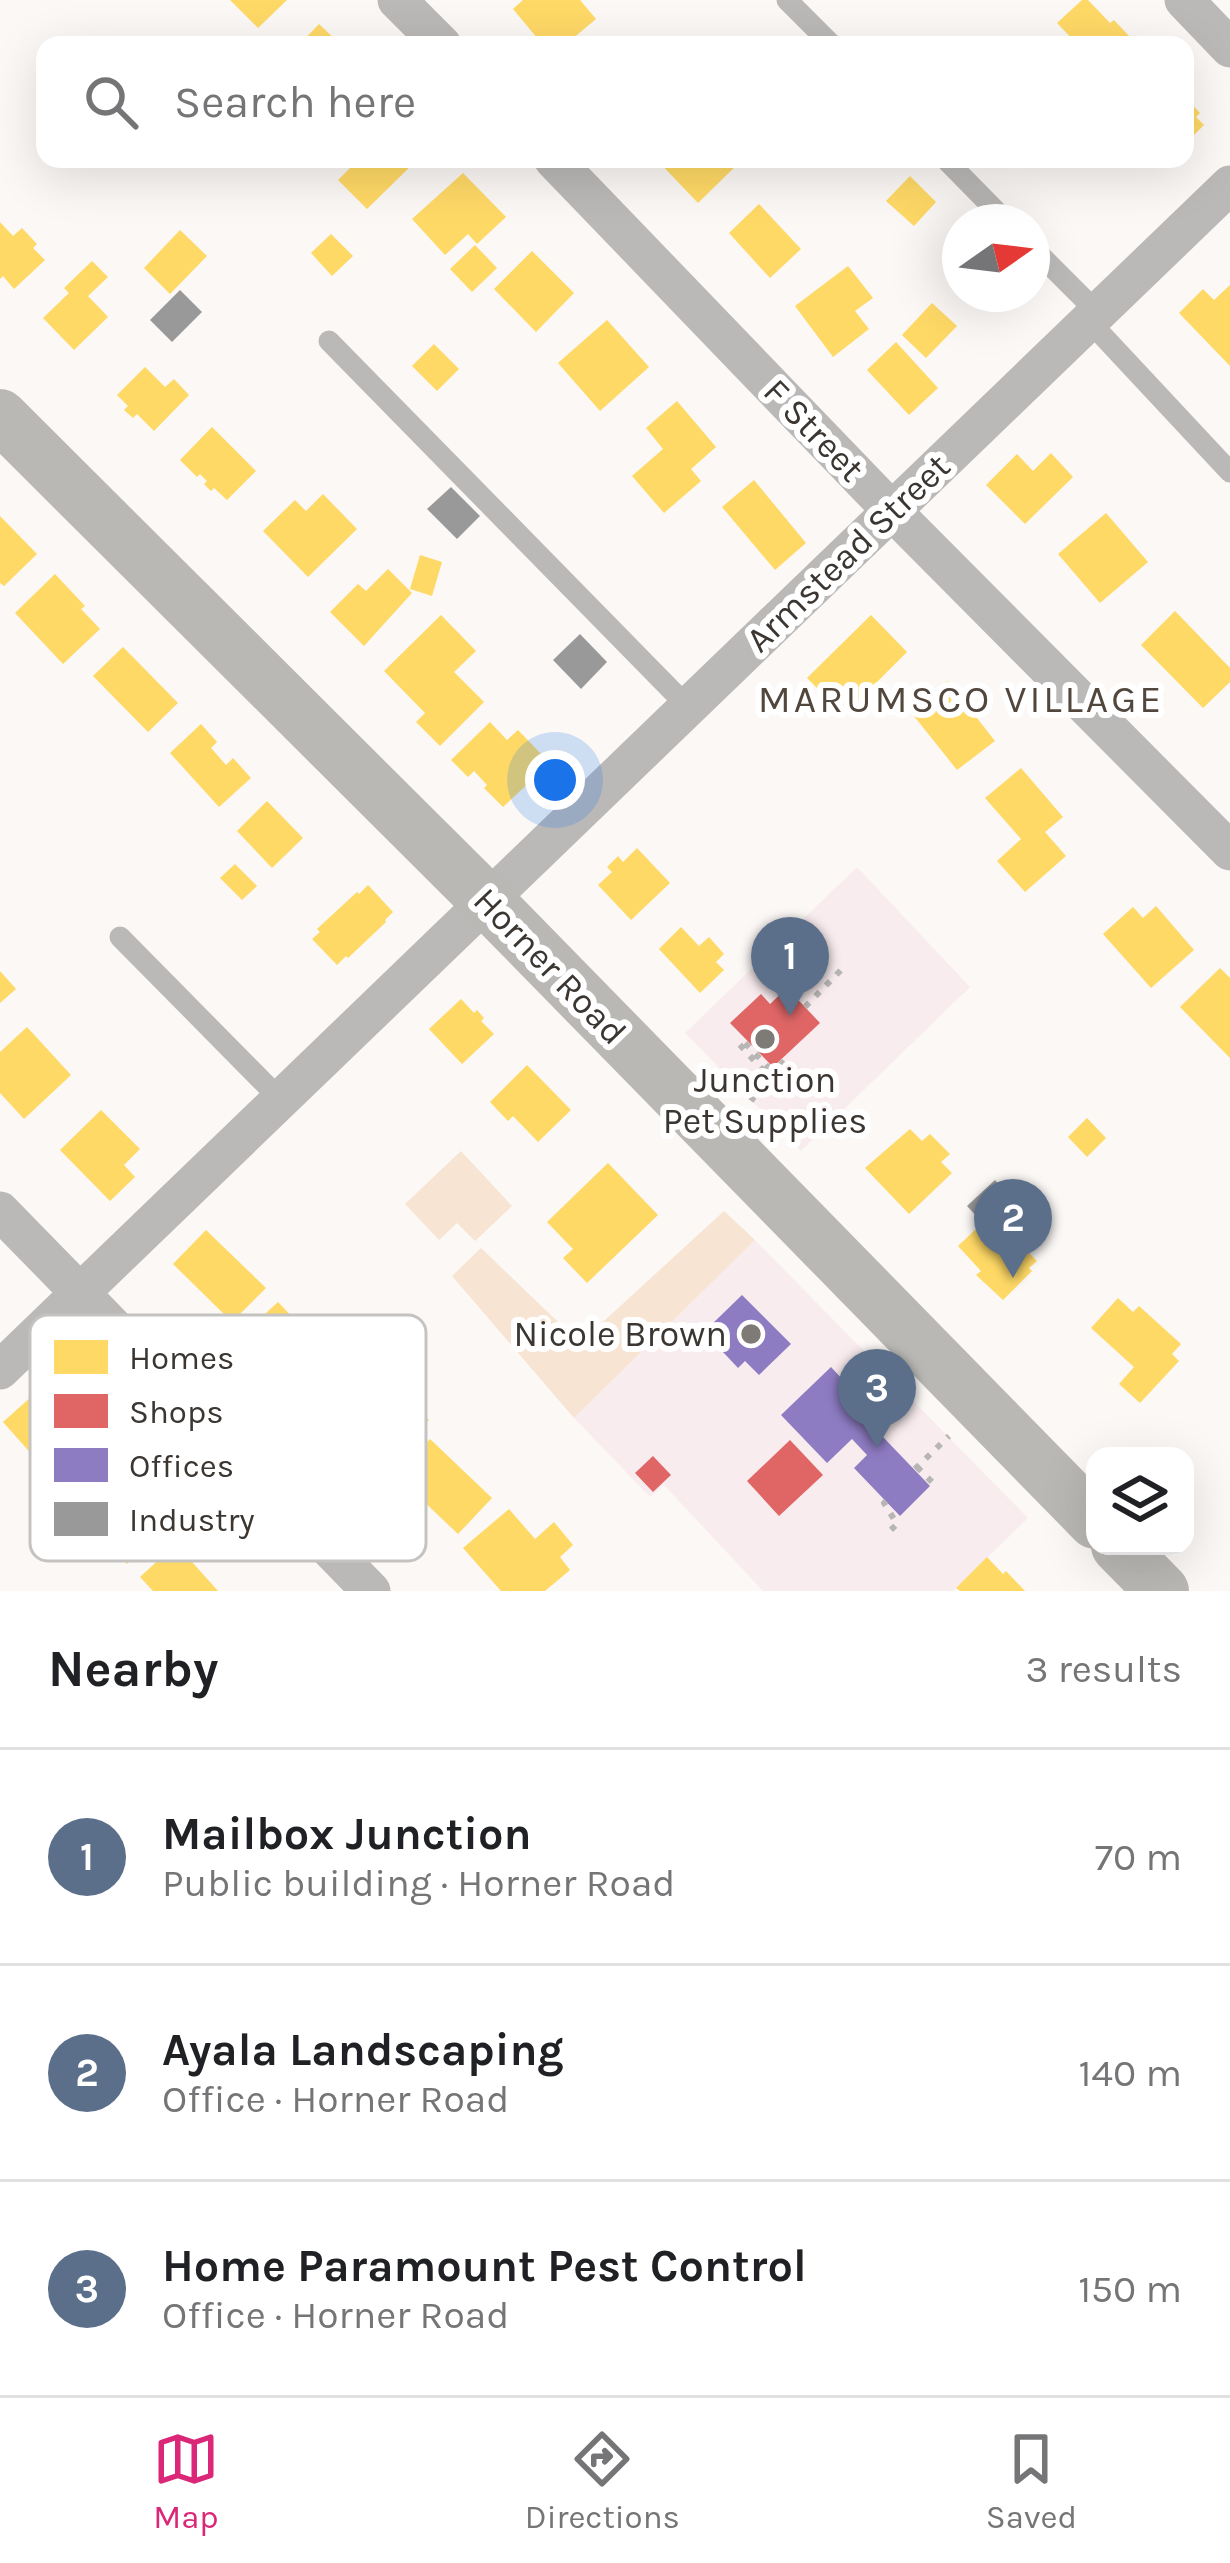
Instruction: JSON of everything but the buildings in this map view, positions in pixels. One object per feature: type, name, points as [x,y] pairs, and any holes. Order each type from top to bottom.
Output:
[{"type":"main road","name":"Horner Road","points":[[0,416],[487,901],[1086,1513]]},
{"type":"main road","points":[[1127,1555],[1162,1591]]},
{"type":"street","points":[[397,0],[433,36]]},
{"type":"street","points":[[1184,0],[1230,47]]},
{"type":"street","name":"F Street","points":[[563,168],[892,511],[1230,850]]},
{"type":"street","name":"Armstead Street","points":[[58,1315],[1230,185]]},
{"type":"street","points":[[0,1211],[101,1315]]},
{"type":"street","name":"Armstead Street","points":[[0,1370],[30,1342]]},
{"type":"street","points":[[342,1561],[371,1591]]},
{"type":"lane","points":[[787,0],[823,36]]},
{"type":"lane","points":[[954,168],[989,204]]},
{"type":"lane","points":[[1050,268],[1230,472]]},
{"type":"lane","points":[[329,341],[688,707]]},
{"type":"lane","points":[[120,937],[281,1100]]},
{"type":"path","points":[[805,1006],[843,968]]},
{"type":"path","points":[[770,1065],[743,1041],[739,1044],[772,1080]]},
{"type":"path","points":[[932,1482],[916,1468],[952,1433]]},
{"type":"path","points":[[886,1502],[897,1524],[887,1534]]},
{"type":"shaded area","points":[[857,867],[970,987],[801,1151],[685,1033]]},
{"type":"shaded area","points":[[461,1151],[512,1206],[475,1241],[457,1223],[439,1240],[405,1204]]},
{"type":"shaded area","points":[[724,1211],[755,1240],[574,1418],[452,1276],[481,1248],[580,1343]]},
{"type":"shaded area","points":[[755,1240],[1028,1518],[953,1591],[763,1591],[664,1485],[650,1497],[574,1418]]},
{"type":"place","name":"Mailbox Junction","points":[[790,1016]]},
{"type":"place","name":"Junction Pet Supplies","points":[[765,1039]]},
{"type":"place","name":"Ayala Landscaping","points":[[1013,1278]]},
{"type":"place","name":"Nicole Brown","points":[[751,1334]]},
{"type":"place","name":"Home Paramount Pest Control","points":[[877,1448]]},
{"type":"district","name":"MARUMSCO VILLAGE","points":[[961,699]]}]
